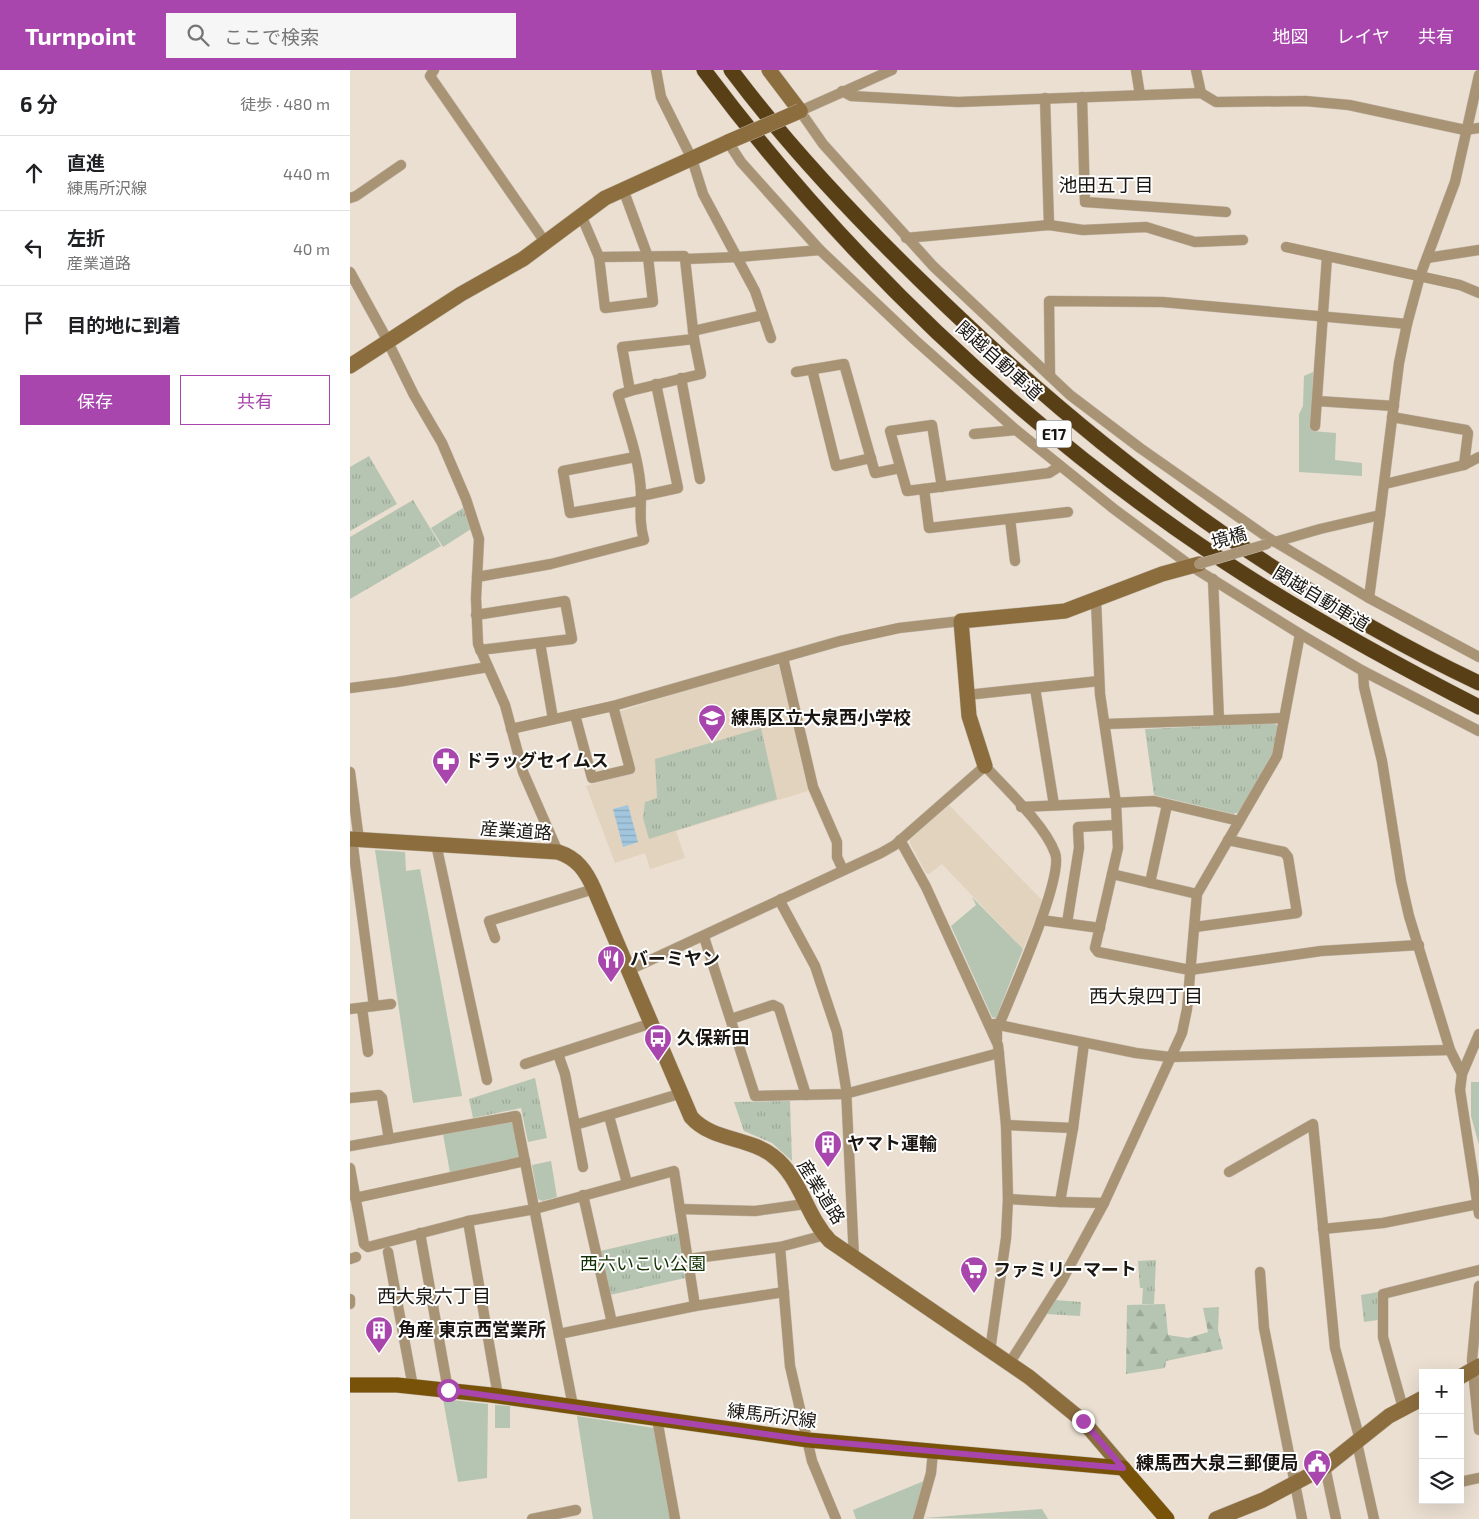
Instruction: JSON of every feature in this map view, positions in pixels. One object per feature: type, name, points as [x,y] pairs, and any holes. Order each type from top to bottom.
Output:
[{"type":"highway","name":"関越自動車道","points":[[704,70],[782,169],[830,224],[912,308],[997,386],[1084,459],[1209,551],[1278,596],[1349,638],[1479,707]]},
{"type":"highway","name":"関越自動車道","points":[[731,70],[818,176],[892,252],[1016,372],[1100,442],[1152,484],[1303,587],[1393,640],[1479,683]]},
{"type":"main road","name":"練馬所沢線","points":[[350,1385],[413,1387],[498,1396],[808,1440],[1123,1468]]},
{"type":"main road","points":[[1123,1468],[1167,1519]]},
{"type":"street","points":[[434,70],[430,76],[545,242]]},
{"type":"street","points":[[656,70],[661,97],[692,159],[703,194],[755,290],[771,338]]},
{"type":"street","points":[[769,70],[823,144],[906,238],[966,298],[1070,395],[1140,448],[1267,537],[1369,598],[1479,657]]},
{"type":"street","points":[[350,366],[387,341],[523,259],[581,215],[623,189],[892,70]]},
{"type":"street","points":[[1136,70],[1140,95]]},
{"type":"street","points":[[1196,70],[1201,93]]},
{"type":"street","points":[[1369,598],[1385,484],[1392,417],[1407,324],[1420,276],[1455,182],[1465,130],[1479,75]]},
{"type":"street","points":[[842,91],[851,96],[907,101],[958,102],[1201,93],[1216,102],[1304,101],[1349,105],[1465,130],[1479,128]]},
{"type":"street","points":[[1082,97],[1085,202],[1226,212]]},
{"type":"street","points":[[1045,98],[1049,225]]},
{"type":"street","points":[[728,142],[741,162],[820,250],[916,340],[1016,430],[1060,466],[1213,579],[1363,671],[1479,731]]},
{"type":"street","points":[[350,198],[401,166]]},
{"type":"street","points":[[581,215],[599,257],[605,308],[653,302],[648,257],[623,189]]},
{"type":"street","points":[[906,238],[1049,225],[1082,230],[1146,227],[1194,242],[1243,240]]},
{"type":"street","points":[[1286,247],[1327,258],[1460,285],[1479,293]]},
{"type":"street","points":[[599,257],[684,256],[685,259],[739,258],[820,250]]},
{"type":"street","points":[[1427,258],[1479,250]]},
{"type":"street","points":[[1315,426],[1327,258]]},
{"type":"street","points":[[477,577],[551,564],[644,540],[639,522],[640,498],[636,457],[618,395],[701,374],[694,335],[685,259]]},
{"type":"street","points":[[350,272],[414,395],[455,468],[479,538],[476,615],[480,650],[500,692],[523,772],[558,852]]},
{"type":"street","points":[[1050,376],[1049,301],[1162,302],[1407,324]]},
{"type":"street","points":[[630,391],[622,347],[694,335],[763,315]]},
{"type":"street","points":[[796,372],[844,364],[875,472],[900,468]]},
{"type":"street","points":[[812,369],[836,466],[871,458]]},
{"type":"street","points":[[681,378],[700,479]]},
{"type":"street","points":[[636,457],[563,471],[570,513],[678,488],[656,384]]},
{"type":"street","points":[[1317,401],[1394,406]]},
{"type":"street","points":[[1392,417],[1466,430],[1468,433],[1464,464]]},
{"type":"street","points":[[942,487],[932,425],[890,431],[907,492],[1049,473],[1060,466]]},
{"type":"street","points":[[974,434],[1016,430]]},
{"type":"street","points":[[1385,484],[1464,464],[1479,457]]},
{"type":"street","points":[[924,489],[929,528],[1068,512]]},
{"type":"street","name":"境橋","points":[[1195,565],[1320,529],[1380,515]]},
{"type":"street","points":[[1010,519],[1015,561]]},
{"type":"street","points":[[511,729],[613,706],[840,641],[899,628],[1065,612],[1162,574],[1195,565]]},
{"type":"street","points":[[1213,579],[1219,720]]},
{"type":"street","points":[[1096,600],[1099,681],[1116,803],[1118,848],[1095,948],[1098,952],[1190,970],[1321,951],[1419,945]]},
{"type":"street","points":[[476,615],[565,601],[572,638],[480,650]]},
{"type":"street","points":[[961,622],[971,726],[986,766],[1048,840],[1056,854],[1051,896],[999,1023],[997,1039],[1006,1125],[1008,1199],[1006,1238],[990,1351]]},
{"type":"street","points":[[1009,1364],[1061,1282],[1104,1204],[1182,1033],[1187,1009],[1197,894],[1277,756],[1300,634]]},
{"type":"street","points":[[540,643],[553,719]]},
{"type":"street","points":[[783,658],[813,788],[837,842],[837,857],[843,870]]},
{"type":"street","points":[[350,688],[488,667]]},
{"type":"street","points":[[1363,671],[1364,687],[1382,761],[1393,821],[1401,880],[1450,1050],[1462,1074]]},
{"type":"street","points":[[967,695],[1099,681]]},
{"type":"street","points":[[1035,688],[1054,805]]},
{"type":"street","points":[[575,715],[592,778],[630,769],[613,706]]},
{"type":"street","points":[[1106,724],[1284,718]]},
{"type":"street","points":[[630,970],[881,854],[986,766]]},
{"type":"street","points":[[350,772],[354,839],[374,1006]]},
{"type":"street","points":[[1021,807],[1154,801],[1239,821]]},
{"type":"street","points":[[1150,883],[1167,805]]},
{"type":"street","points":[[1067,924],[1079,848],[1078,826],[1117,825]]},
{"type":"street","name":"産業道路","points":[[354,839],[558,852],[568,855],[580,865],[594,889],[652,1023],[679,1094],[691,1117],[702,1127],[765,1150],[774,1156],[790,1174],[825,1235],[854,1259],[1029,1377],[1083,1421],[1123,1468]]},
{"type":"street","points":[[900,840],[926,887],[988,1024],[997,1039]]},
{"type":"street","points":[[1195,927],[1297,913],[1288,857],[1284,852],[1228,840]]},
{"type":"street","points":[[436,844],[487,1080]]},
{"type":"street","points":[[1112,874],[1197,894]]},
{"type":"street","points":[[495,938],[489,921],[594,889]]},
{"type":"street","points":[[781,899],[782,905],[815,966],[837,1032],[846,1094],[854,1259]]},
{"type":"street","points":[[1041,920],[1100,928]]},
{"type":"street","points":[[704,937],[755,1096],[846,1094],[999,1053]]},
{"type":"street","points":[[350,1009],[391,1004]]},
{"type":"street","points":[[731,1019],[773,1005],[778,1008],[806,1095]]},
{"type":"street","points":[[362,1008],[368,1052]]},
{"type":"street","points":[[525,1064],[652,1023]]},
{"type":"street","points":[[988,1024],[999,1023],[1084,1043],[1136,1053],[1170,1057],[1450,1050]]},
{"type":"street","points":[[1479,1034],[1462,1074],[1460,1090],[1462,1116],[1470,1147],[1479,1214]]},
{"type":"street","points":[[1060,1202],[1073,1128],[1084,1043]]},
{"type":"street","points":[[558,1054],[583,1167]]},
{"type":"street","points":[[575,1125],[679,1094]]},
{"type":"street","points":[[350,1098],[379,1095],[382,1098],[389,1139]]},
{"type":"street","points":[[350,1146],[516,1116],[573,1406]]},
{"type":"street","points":[[610,1116],[627,1183]]},
{"type":"street","points":[[1229,1172],[1313,1124],[1335,1348],[1358,1441],[1374,1519]]},
{"type":"street","points":[[1006,1125],[1073,1128]]},
{"type":"street","points":[[356,1198],[525,1161]]},
{"type":"street","points":[[350,1168],[364,1244],[368,1247],[468,1221],[535,1209],[674,1171],[695,1306]]},
{"type":"street","points":[[582,1195],[612,1324]]},
{"type":"street","points":[[1008,1199],[1104,1204]]},
{"type":"street","points":[[680,1209],[755,1211],[806,1204]]},
{"type":"street","points":[[1323,1229],[1383,1223],[1479,1204]]},
{"type":"street","points":[[468,1221],[498,1396]]},
{"type":"street","points":[[420,1233],[448,1390]]},
{"type":"street","points":[[688,1259],[780,1247],[825,1235]]},
{"type":"street","points":[[780,1247],[790,1366],[812,1461],[836,1519]]},
{"type":"street","points":[[388,1252],[413,1387]]},
{"type":"street","points":[[1403,1408],[1383,1337],[1383,1294],[1479,1270]]},
{"type":"street","points":[[1260,1272],[1264,1328],[1302,1519]]},
{"type":"street","points":[[1478,1424],[1471,1371],[1479,1286]]},
{"type":"street","points":[[559,1334],[695,1306],[784,1292]]},
{"type":"street","points":[[350,1299],[350,1304]]},
{"type":"street","points":[[1216,1519],[1294,1485],[1324,1467],[1388,1416],[1419,1400]]},
{"type":"street","points":[[657,1419],[675,1519]]},
{"type":"street","points":[[918,1519],[931,1473],[932,1451]]},
{"type":"street","points":[[1324,1467],[1336,1519]]},
{"type":"street","points":[[1464,1481],[1479,1478]]},
{"type":"street","points":[[532,1519],[576,1510]]},
{"type":"shaded area","name":"練馬区立大泉西小学校","points":[[779,665],[808,791],[676,831],[685,858],[650,869],[645,853],[615,863],[586,786],[635,772],[618,712],[709,683]]},
{"type":"shaded area","points":[[949,805],[1043,901],[1023,949],[942,864],[929,874],[926,873],[910,843],[910,840]]},
{"type":"green space","points":[[1313,372],[1312,431],[1336,433],[1335,460],[1362,463],[1362,476],[1299,472],[1299,414],[1303,406],[1304,376]]},
{"type":"green space","points":[[369,456],[397,504],[350,531],[350,467]]},
{"type":"green space","points":[[413,500],[441,546],[350,599],[350,537]]},
{"type":"green space","points":[[463,508],[471,529],[443,547],[431,528]]},
{"type":"green space","points":[[1274,723],[1278,726],[1272,754],[1239,812],[1233,814],[1154,795],[1145,729]]},
{"type":"green space","points":[[761,728],[777,799],[649,839],[643,818],[645,802],[657,798],[655,759]]},
{"type":"green space","points":[[375,850],[405,852],[406,871],[420,869],[462,1096],[413,1103]]},
{"type":"green space","points":[[972,897],[1023,949],[996,1018],[992,1017],[951,926],[976,905]]},
{"type":"green space","points":[[535,1078],[547,1138],[528,1142],[521,1108],[473,1118],[469,1099]]},
{"type":"green space","points":[[1471,1082],[1479,1082],[1479,1145],[1471,1116]]},
{"type":"green space","points":[[790,1101],[792,1161],[772,1143],[744,1131],[734,1102]]},
{"type":"green space","points":[[511,1121],[514,1123],[520,1154],[518,1158],[450,1173],[443,1134]]},
{"type":"green space","points":[[551,1161],[557,1197],[542,1201],[538,1199],[532,1165]]},
{"type":"green space","name":"西六いこい公園","points":[[679,1233],[685,1278],[610,1295],[600,1251]]},
{"type":"green space","points":[[1156,1260],[1154,1304],[1142,1304],[1143,1288],[1140,1288],[1138,1261]]},
{"type":"green space","points":[[1378,1292],[1378,1320],[1364,1322],[1361,1295]]},
{"type":"green space","points":[[1055,1300],[1081,1302],[1080,1316],[1047,1314]]},
{"type":"green space","points":[[1165,1304],[1168,1335],[1188,1338],[1208,1332],[1203,1308],[1219,1307],[1218,1330],[1223,1349],[1166,1361],[1165,1368],[1126,1374],[1127,1305]]},
{"type":"green space","points":[[443,1399],[488,1404],[487,1478],[458,1482]]},
{"type":"green space","points":[[495,1405],[510,1406],[510,1428],[495,1428]]},
{"type":"green space","points":[[577,1416],[654,1428],[671,1519],[593,1519]]},
{"type":"green space","points":[[924,1481],[914,1519],[856,1519],[853,1510]]},
{"type":"green space","points":[[1042,1509],[1048,1519],[924,1518]]},
{"type":"water","points":[[628,805],[638,842],[623,847],[613,809]]},
{"type":"place","name":"練馬区立大泉西小学校","points":[[712,742]]},
{"type":"place","name":"ドラッグセイムス","points":[[446,785]]},
{"type":"place","name":"バーミヤン","points":[[611,983]]},
{"type":"place","name":"久保新田","points":[[658,1062]]},
{"type":"place","name":"ヤマト運輸","points":[[828,1168]]},
{"type":"place","name":"ファミリーマート","points":[[974,1294]]},
{"type":"place","name":"角産 東京西営業所","points":[[379,1354]]},
{"type":"place","name":"練馬西大泉三郵便局","points":[[1317,1487]]},
{"type":"district","name":"池田五丁目","points":[[1106,185]]},
{"type":"district","name":"西大泉四丁目","points":[[1146,996]]},
{"type":"district","name":"西大泉六丁目","points":[[434,1296]]},
{"type":"route","points":[[448,1390],[808,1440],[1123,1468],[1083,1421]]}]
